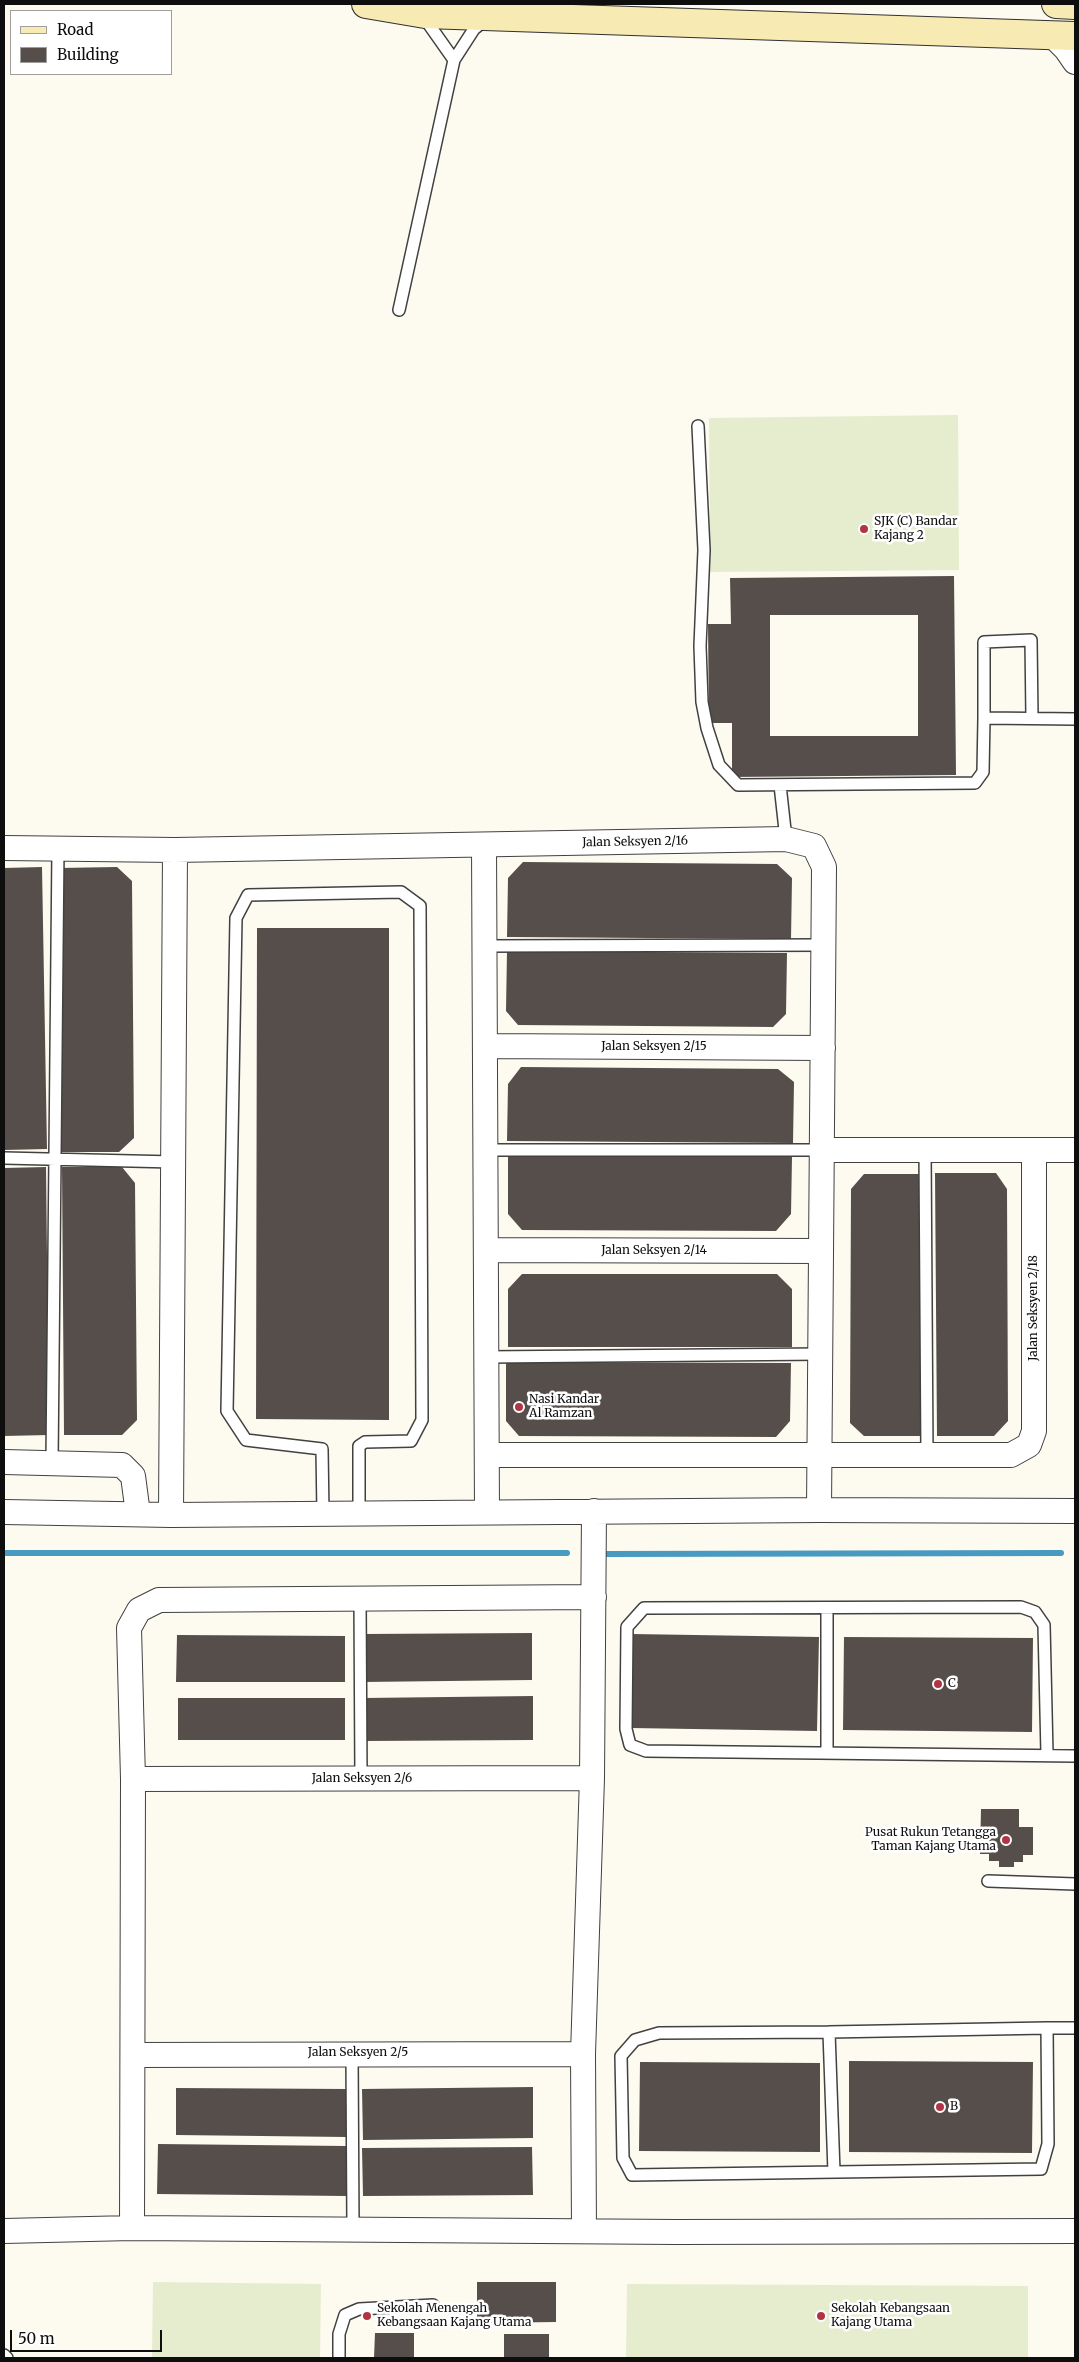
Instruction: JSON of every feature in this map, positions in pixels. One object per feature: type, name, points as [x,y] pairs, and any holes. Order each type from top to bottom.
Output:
[{"type":"main road","points":[[366,4],[420,12],[1063,36]]},
{"type":"main road","points":[[1056,4],[1075,5]]},
{"type":"street","points":[[1063,36],[1066,49],[1075,62]]},
{"type":"street","name":"Jalan Seksyen 2/16","points":[[4,848],[175,850],[786,839],[814,846],[824,867],[824,945]]},
{"type":"street","points":[[484,845],[487,1512]]},
{"type":"street","points":[[171,1515],[175,850]]},
{"type":"street","points":[[819,1510],[824,945]]},
{"type":"street","name":"Jalan Seksyen 2/15","points":[[485,1046],[823,1048]]},
{"type":"street","points":[[822,1150],[1075,1150]]},
{"type":"street","name":"Jalan Seksyen 2/18","points":[[927,1455],[1012,1455],[1029,1445],[1034,1431],[1034,1150]]},
{"type":"street","name":"Jalan Seksyen 2/14","points":[[486,1250],[821,1251]]},
{"type":"street","points":[[487,1455],[927,1455]]},
{"type":"street","points":[[4,1462],[122,1465],[133,1476],[138,1514]]},
{"type":"street","points":[[4,1512],[171,1515],[819,1510],[1075,1511]]},
{"type":"street","points":[[584,2231],[583,2054],[592,1778],[594,1511]]},
{"type":"street","points":[[132,2228],[133,1780],[129,1628],[139,1610],[159,1600],[360,1600],[594,1596]]},
{"type":"street","name":"Jalan Seksyen 2/6","points":[[133,1780],[592,1778]]},
{"type":"street","name":"Jalan Seksyen 2/5","points":[[133,2055],[352,2053],[583,2054]]},
{"type":"street","points":[[4,2231],[132,2228],[584,2231],[1075,2231]]},
{"type":"lane","points":[[420,12],[454,60]]},
{"type":"lane","points":[[400,310],[454,60],[474,29],[492,15]]},
{"type":"lane","points":[[698,426],[704,550],[700,671],[702,702],[707,728],[719,765],[738,785],[975,783],[983,772],[984,642],[1031,640],[1032,718]]},
{"type":"lane","points":[[984,718],[1075,719]]},
{"type":"lane","points":[[780,784],[786,839]]},
{"type":"lane","points":[[52,1462],[58,848]]},
{"type":"lane","points":[[323,1514],[322,1449],[246,1440],[228,1411],[236,918],[248,895],[401,892],[420,906],[422,1420],[411,1441],[365,1442],[359,1446],[359,1513]]},
{"type":"lane","points":[[484,946],[824,945]]},
{"type":"lane","points":[[485,1150],[822,1150]]},
{"type":"lane","points":[[925,1150],[927,1455]]},
{"type":"lane","points":[[4,1158],[174,1162]]},
{"type":"lane","points":[[486,1357],[821,1354]]},
{"type":"lane","points":[[360,1600],[361,1779]]},
{"type":"lane","points":[[1047,1754],[1044,1625],[1035,1612],[1021,1607],[644,1608],[627,1627],[626,1729],[630,1745],[646,1751],[1047,1754],[1075,1756]]},
{"type":"lane","points":[[827,1609],[827,1752]]},
{"type":"lane","points":[[988,1880],[1075,1884]]},
{"type":"lane","points":[[1047,2028],[1048,2144],[1041,2169],[632,2175],[623,2158],[621,2056],[635,2040],[658,2033],[829,2032],[1047,2028],[1075,2028]]},
{"type":"lane","points":[[829,2032],[834,2172]]},
{"type":"lane","points":[[352,2053],[353,2229]]},
{"type":"lane","points":[[339,2358],[339,2334],[345,2315],[359,2309],[434,2305]]},
{"type":"lane","points":[[4,2355],[7,2358]]},
{"type":"green space","points":[[958,415],[959,570],[710,572],[709,418]]},
{"type":"green space","points":[[153,2282],[321,2284],[320,2358],[152,2358]]},
{"type":"green space","name":"Sekolah Kebangsaan Kajang Utama","points":[[627,2284],[1028,2286],[1028,2358],[626,2358]]},
{"type":"building","points":[[954,576],[956,775],[732,777],[732,723],[709,723],[708,624],[731,624],[730,578]],"holes":[[[770,615],[918,615],[918,736],[770,736]]]},
{"type":"building","points":[[523,862],[777,864],[792,878],[791,939],[507,937],[508,878]]},
{"type":"building","points":[[42,867],[47,1149],[4,1150],[4,868]]},
{"type":"building","points":[[117,867],[132,881],[134,1138],[119,1152],[62,1152],[59,868]]},
{"type":"building","points":[[257,928],[389,928],[389,1420],[256,1419]]},
{"type":"building","points":[[507,951],[787,953],[786,1014],[773,1027],[518,1025],[506,1011]]},
{"type":"building","points":[[521,1067],[778,1069],[794,1082],[793,1143],[507,1141],[508,1084]]},
{"type":"building","points":[[508,1156],[792,1157],[791,1214],[776,1231],[522,1230],[508,1214]]},
{"type":"building","points":[[46,1167],[49,1435],[4,1436],[4,1168]]},
{"type":"building","points":[[62,1167],[122,1167],[135,1183],[137,1420],[122,1435],[64,1435]]},
{"type":"building","points":[[935,1173],[996,1173],[1007,1189],[1008,1421],[994,1436],[937,1436]]},
{"type":"building","points":[[864,1174],[921,1174],[920,1436],[864,1436],[850,1423],[851,1189]]},
{"type":"building","points":[[522,1274],[777,1274],[792,1289],[792,1347],[508,1347],[508,1289]]},
{"type":"building","points":[[506,1362],[791,1363],[790,1421],[776,1437],[519,1436],[506,1421]]},
{"type":"building","points":[[532,1633],[532,1680],[363,1682],[363,1634]]},
{"type":"building","points":[[632,1634],[819,1637],[817,1731],[631,1728]]},
{"type":"building","points":[[177,1635],[345,1636],[345,1682],[176,1682]]},
{"type":"building","name":"C","points":[[844,1637],[1033,1638],[1032,1732],[843,1730]]},
{"type":"building","points":[[533,1696],[533,1740],[364,1741],[364,1698]]},
{"type":"building","points":[[178,1698],[345,1698],[345,1740],[178,1740]]},
{"type":"building","name":"Pusat Rukun Tetangga Taman Kajang Utama","points":[[981,1809],[1019,1809],[1019,1827],[1033,1827],[1033,1855],[1023,1855],[1023,1862],[1014,1862],[1014,1867],[999,1867],[999,1861],[989,1861],[989,1854],[980,1854]]},
{"type":"building","name":"B","points":[[849,2061],[1033,2062],[1032,2153],[849,2152]]},
{"type":"building","points":[[640,2062],[820,2063],[820,2152],[639,2151]]},
{"type":"building","points":[[533,2087],[533,2138],[363,2140],[362,2089]]},
{"type":"building","points":[[176,2088],[347,2089],[346,2137],[176,2135]]},
{"type":"building","points":[[158,2144],[346,2146],[346,2196],[157,2194]]},
{"type":"building","points":[[532,2147],[533,2195],[363,2196],[362,2148]]},
{"type":"building","points":[[477,2282],[556,2282],[556,2322],[477,2323]]},
{"type":"building","points":[[375,2333],[414,2333],[414,2358],[374,2358]]},
{"type":"building","points":[[504,2334],[549,2334],[549,2358],[504,2358]]},
{"type":"waterway","points":[[4,1553],[567,1553]]},
{"type":"waterway","points":[[605,1554],[1061,1553]]},
{"type":"place","name":"SJK (C) Bandar Kajang 2","points":[[864,529]]},
{"type":"place","name":"Nasi Kandar Al Ramzan","points":[[519,1407]]},
{"type":"place","name":"C","points":[[938,1684]]},
{"type":"place","name":"Pusat Rukun Tetangga Taman Kajang Utama","points":[[1006,1840]]},
{"type":"place","name":"B","points":[[940,2107]]},
{"type":"place","name":"Sekolah Menengah Kebangsaan Kajang Utama","points":[[367,2316]]},
{"type":"place","name":"Sekolah Kebangsaan Kajang Utama","points":[[821,2316]]}]
